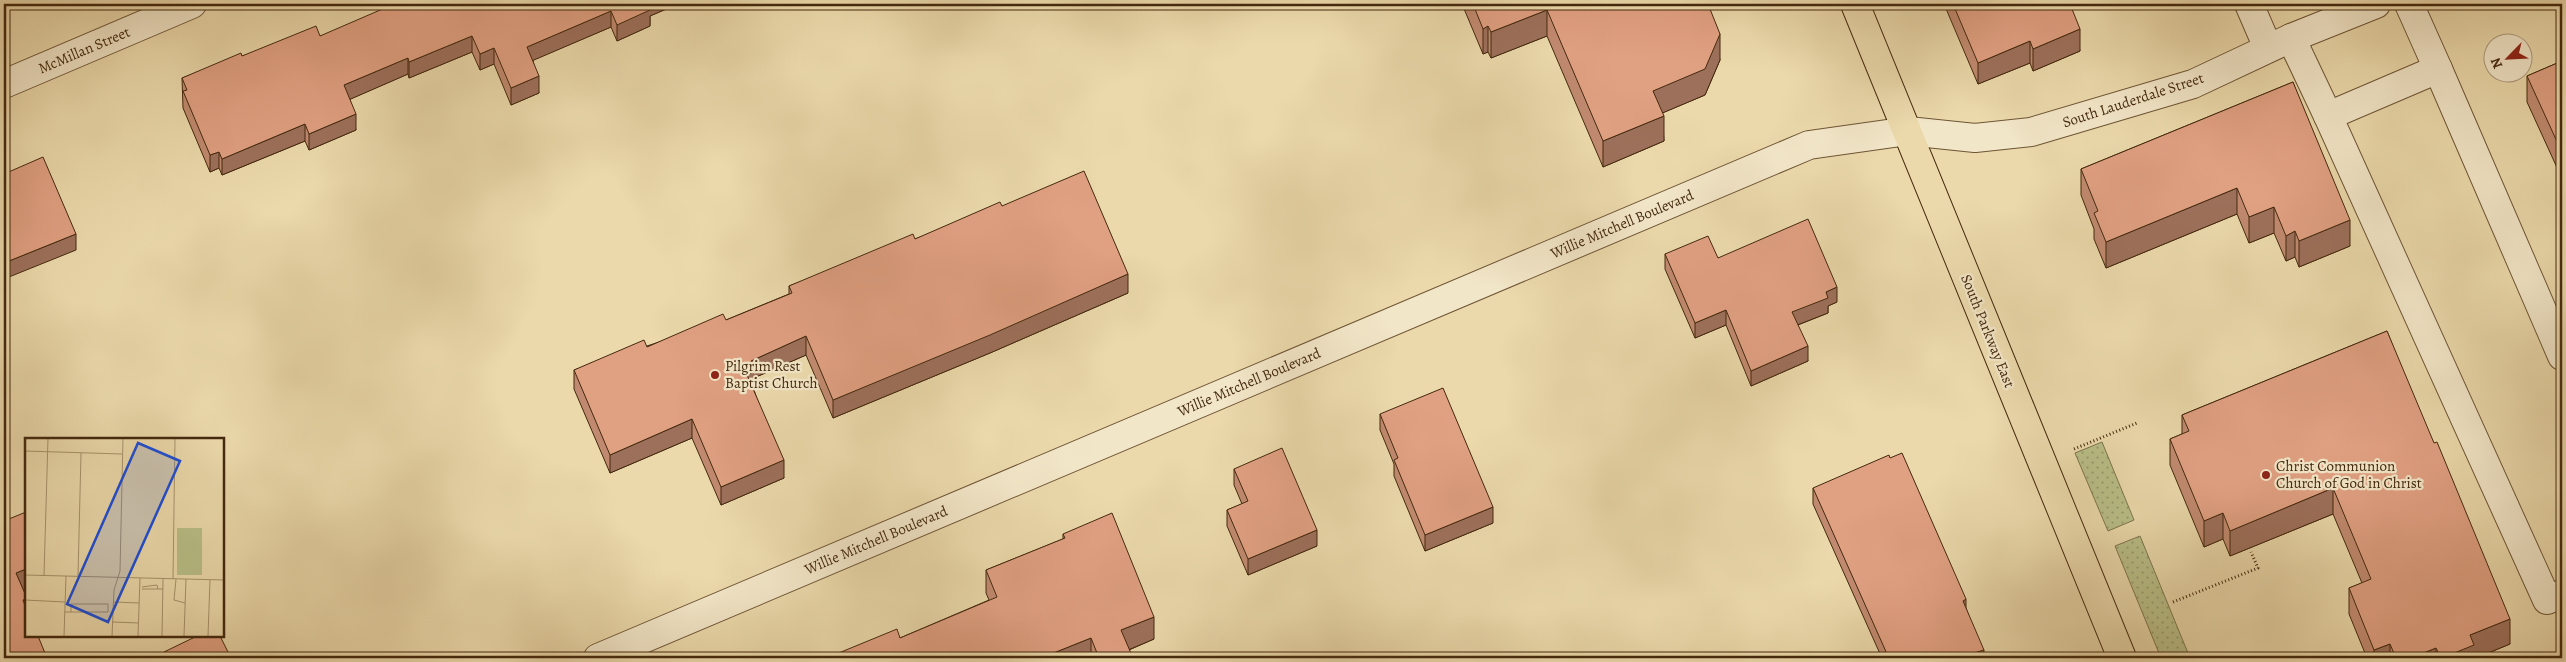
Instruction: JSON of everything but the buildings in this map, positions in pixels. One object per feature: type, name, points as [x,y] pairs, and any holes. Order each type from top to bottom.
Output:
[{"type":"main road","name":"South Parkway East","points":[[1856,4],[2122,658]]},
{"type":"street","name":"McMillan Street","points":[[4,84],[192,4]]},
{"type":"street","points":[[2249,4],[2279,43],[2328,116],[2547,600],[2562,594]]},
{"type":"street","name":"South Lauderdale Street","points":[[1908,131],[1975,138],[2031,132],[2193,84],[2279,43],[2376,4]]},
{"type":"street","points":[[2408,4],[2562,356]]},
{"type":"street","points":[[2328,116],[2438,69]]},
{"type":"street","name":"Willie Mitchell Boulevard","points":[[598,658],[1809,145],[1908,131]]},
{"type":"path","points":[[2074,449],[2137,423]]},
{"type":"path","points":[[2173,602],[2258,568],[2251,552]]},
{"type":"green space","points":[[2102,442],[2134,520],[2108,531],[2075,453]]},
{"type":"green space","points":[[2140,536],[2190,658],[2161,658],[2115,546]]},
{"type":"place","name":"Pilgrim Rest Baptist Church","points":[[715,375]]},
{"type":"place","name":"Christ Communion Church of God in Christ","points":[[2266,475]]}]
